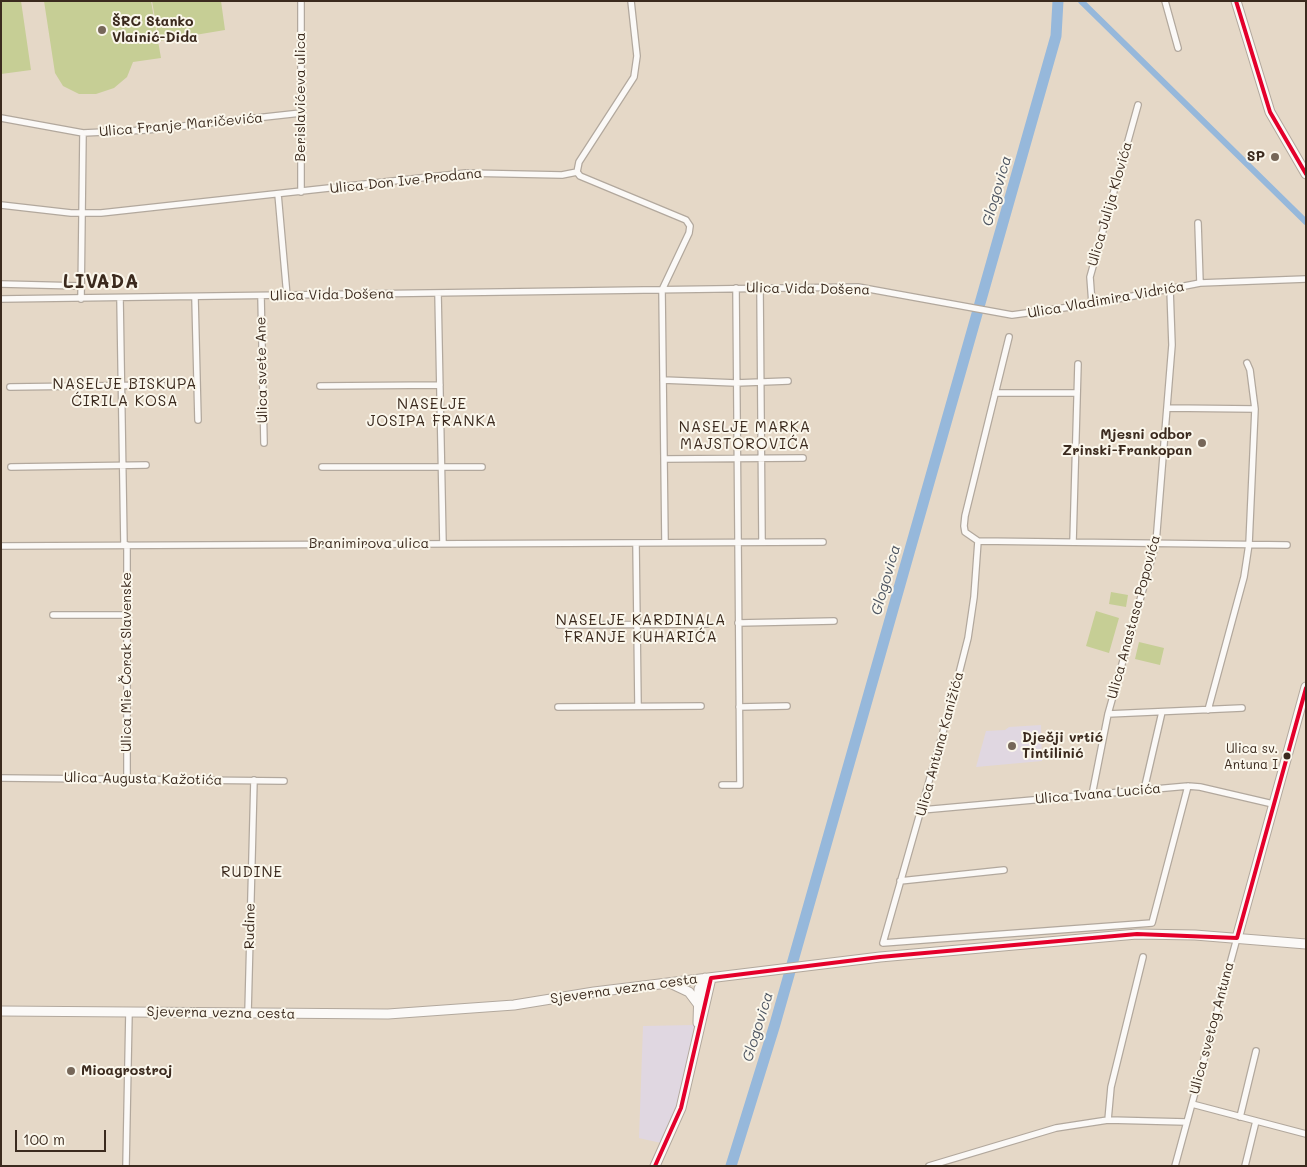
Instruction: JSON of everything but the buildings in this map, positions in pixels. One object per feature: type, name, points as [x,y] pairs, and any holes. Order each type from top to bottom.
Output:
[{"type":"main road","points":[[1236,1],[1270,112],[1306,174]]},
{"type":"main road","name":"Ulica svetog Antuna","points":[[1237,938],[1273,804],[1301,721],[1306,687]]},
{"type":"main road","name":"Sjeverna vezna cesta","points":[[1,1010],[339,1014],[437,1011],[514,1005],[666,983],[804,966],[964,949],[1137,934],[1237,938],[1306,944]]},
{"type":"main road","points":[[655,1166],[681,1108],[688,1086],[698,1028],[699,989],[708,978]]},
{"type":"main road","points":[[698,1028],[704,1014],[708,978]]},
{"type":"main road","points":[[666,983],[685,989],[698,1004]]},
{"type":"street","name":"Berislavićeva ulica","points":[[301,1],[301,192]]},
{"type":"street","points":[[631,1],[637,56],[634,77],[579,162],[577,172],[580,176],[688,223],[689,233],[662,290],[665,542]]},
{"type":"street","points":[[1165,1],[1178,48]]},
{"type":"street","name":"Ulica Julija Klovića","points":[[1092,304],[1090,276],[1138,105]]},
{"type":"street","name":"Ulica Franje Maričevića","points":[[1,118],[83,132],[147,130],[301,114]]},
{"type":"street","points":[[81,299],[83,132]]},
{"type":"street","name":"Ulica Don Ive Prodana","points":[[1,205],[82,214],[466,173],[562,175],[577,172]]},
{"type":"street","points":[[278,194],[287,296]]},
{"type":"street","name":"Ulica Vladimira Vidrića","points":[[1198,223],[1200,283]]},
{"type":"street","name":"Ulica Vladimira Vidrića","points":[[1012,315],[1092,304],[1200,283],[1306,279]]},
{"type":"street","points":[[1,284],[81,286]]},
{"type":"street","name":"Ulica Vida Došena","points":[[1,300],[858,287],[1012,315]]},
{"type":"street","points":[[722,785],[740,785],[736,288]]},
{"type":"street","points":[[760,288],[762,541]]},
{"type":"street","name":"Ulica Anastasa Popovića","points":[[1092,795],[1108,714],[1156,543],[1172,326],[1170,289]]},
{"type":"street","points":[[438,293],[443,544]]},
{"type":"street","name":"Ulica svete Ane","points":[[261,296],[264,443]]},
{"type":"street","points":[[120,298],[125,545]]},
{"type":"street","points":[[195,298],[198,420]]},
{"type":"street","points":[[1009,337],[965,516],[965,532],[978,541],[1287,545]]},
{"type":"street","points":[[1208,710],[1244,577],[1249,544],[1255,409],[1250,370],[1247,363]]},
{"type":"street","points":[[1073,542],[1078,364]]},
{"type":"street","points":[[663,380],[736,383],[788,381]]},
{"type":"street","points":[[320,386],[440,384]]},
{"type":"street","points":[[10,387],[162,385]]},
{"type":"street","points":[[995,392],[1076,393]]},
{"type":"street","points":[[1167,408],[1255,409]]},
{"type":"street","points":[[664,459],[803,458]]},
{"type":"street","points":[[11,467],[146,464]]},
{"type":"street","points":[[322,467],[482,467]]},
{"type":"street","name":"Ulica Antuna Kanižića","points":[[964,939],[884,944],[968,638],[974,597],[978,541]]},
{"type":"street","name":"Branimirova ulica","points":[[1,546],[823,542]]},
{"type":"street","points":[[636,543],[638,706]]},
{"type":"street","name":"Ulica Mie Čorak Slavenske","points":[[125,545],[127,779]]},
{"type":"street","points":[[53,615],[127,615]]},
{"type":"street","points":[[738,623],[834,621]]},
{"type":"street","points":[[559,625],[707,624]]},
{"type":"street","points":[[558,707],[701,706]]},
{"type":"street","points":[[739,707],[788,706]]},
{"type":"street","points":[[1108,714],[1242,708]]},
{"type":"street","points":[[1144,790],[1162,712]]},
{"type":"street","name":"Ulica Augusta Kažotića","points":[[1,778],[284,781]]},
{"type":"street","name":"Rudine","points":[[248,1013],[254,780]]},
{"type":"street","points":[[964,949],[964,939],[1152,923],[1188,786]]},
{"type":"street","name":"Ulica Ivana Lucića","points":[[922,810],[1188,786],[1200,787],[1273,804]]},
{"type":"street","points":[[900,881],[1004,870]]},
{"type":"street","name":"Ulica svetog Antuna","points":[[1175,1166],[1237,938]]},
{"type":"street","points":[[1108,1120],[1111,1087],[1143,957]]},
{"type":"street","points":[[126,1166],[129,1012]]},
{"type":"street","points":[[1240,1117],[1256,1051]]},
{"type":"street","points":[[1192,1104],[1306,1134]]},
{"type":"street","points":[[929,1166],[1056,1128],[1108,1120],[1186,1122]]},
{"type":"street","points":[[1245,1166],[1256,1121]]},
{"type":"shaded area","name":"Dječji vrtić Tintilinić","points":[[1041,725],[1042,761],[976,767],[986,731]]},
{"type":"shaded area","points":[[694,1025],[690,1058],[680,1098],[661,1143],[639,1138],[643,1026]]},
{"type":"green space","points":[[1,1],[21,1],[31,70],[1,74]]},
{"type":"green space","name":"ŠRC Stanko Vlainić-Dida","points":[[44,1],[151,1],[161,58],[133,62],[127,77],[114,88],[96,94],[79,94],[63,86],[55,73]]},
{"type":"green space","points":[[152,1],[221,1],[225,30],[159,41]]},
{"type":"green space","points":[[1111,592],[1128,595],[1126,607],[1109,604]]},
{"type":"green space","points":[[1096,611],[1119,618],[1109,653],[1086,646]]},
{"type":"green space","points":[[1139,642],[1164,648],[1160,665],[1135,659]]},
{"type":"waterway","name":"Glogovica","points":[[731,1166],[775,1024],[1056,36],[1058,1]]},
{"type":"waterway","points":[[1081,1],[1306,222]]},
{"type":"transit line","points":[[1236,1],[1270,112],[1306,174]]},
{"type":"transit line","points":[[655,1166],[681,1108],[711,978],[880,957],[1137,934],[1237,938],[1306,688]]},
{"type":"place","name":"ŠRC Stanko Vlainić-Dida","points":[[102,30]]},
{"type":"place","name":"SP","points":[[1275,157]]},
{"type":"place","name":"Mjesni odbor Zrinski-Frankopan","points":[[1202,443]]},
{"type":"place","name":"Dječji vrtić Tintilinić","points":[[1012,746]]},
{"type":"place","name":"Ulica sv. Antuna I","points":[[1287,756]]},
{"type":"place","name":"Mioagrostroj","points":[[71,1071]]},
{"type":"district","name":"LIVADA","points":[[101,282]]},
{"type":"district","name":"NASELJE BISKUPA ĆIRILA KOSA","points":[[125,392]]},
{"type":"district","name":"NASELJE JOSIPA FRANKA","points":[[432,412]]},
{"type":"district","name":"NASELJE MARKA MAJSTOROVIĆA","points":[[745,436]]},
{"type":"district","name":"NASELJE KARDINALA FRANJE KUHARIĆA","points":[[641,628]]},
{"type":"district","name":"RUDINE","points":[[252,872]]}]
